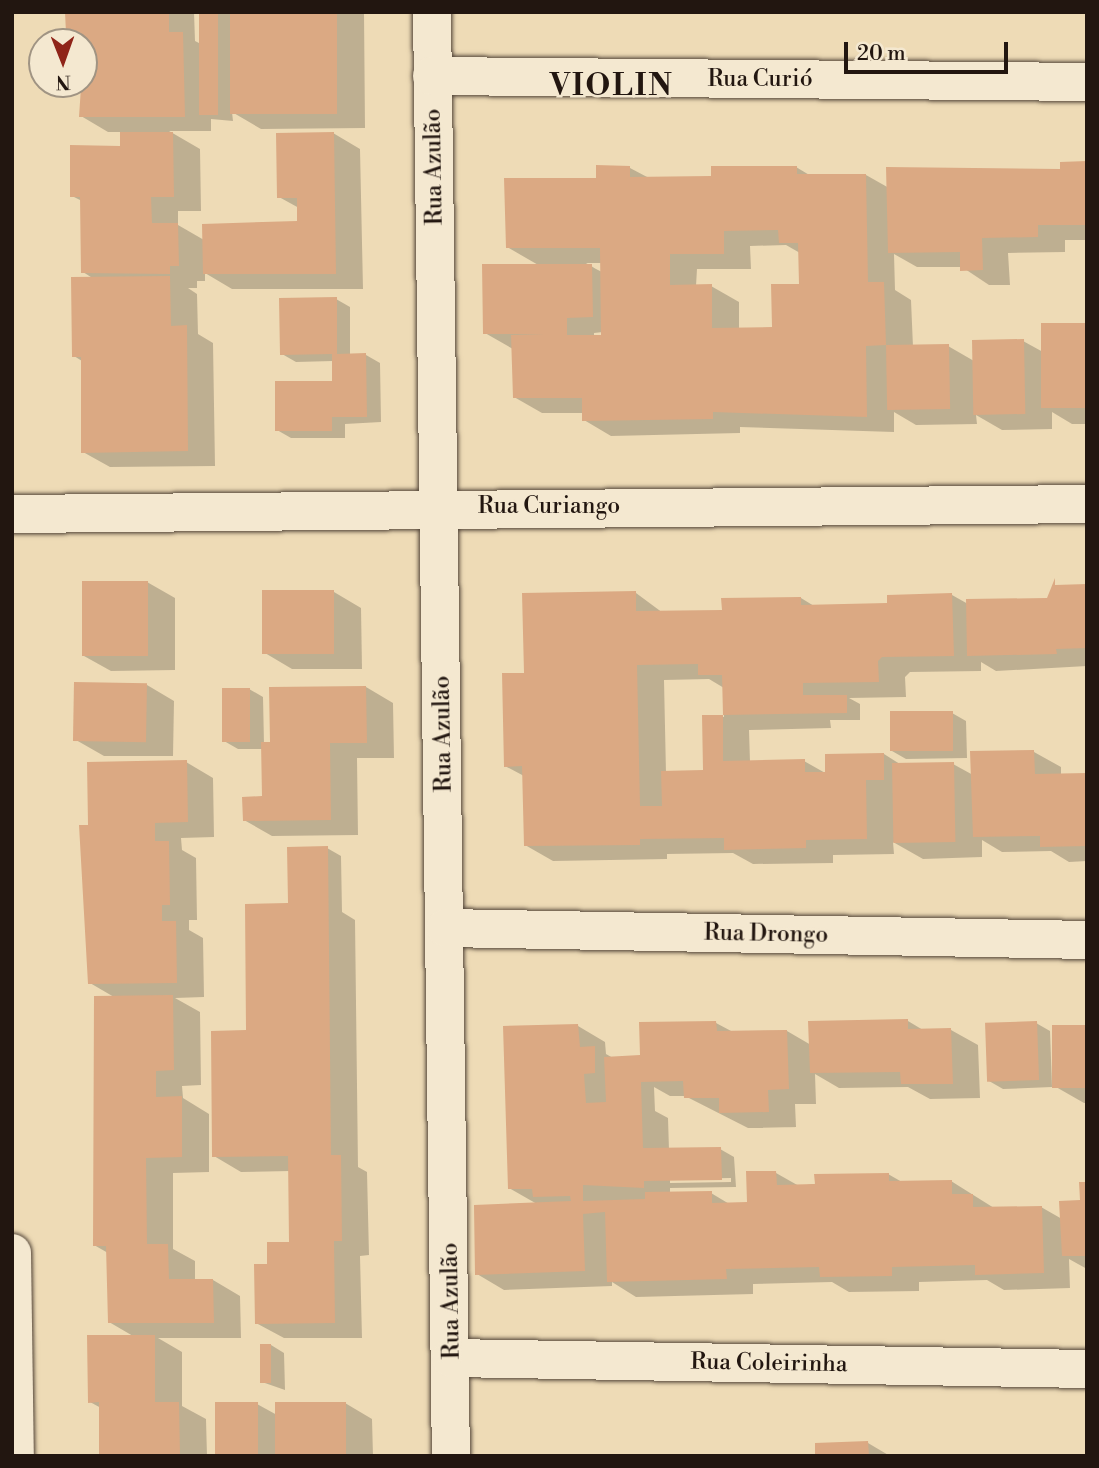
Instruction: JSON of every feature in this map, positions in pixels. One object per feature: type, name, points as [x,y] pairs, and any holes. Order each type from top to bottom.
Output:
[{"type":"street","name":"Rua Azulão","points":[[432,12],[452,1358],[451,1456]]},
{"type":"street","name":"Rua Curió","points":[[432,76],[1087,82]]},
{"type":"street","name":"Rua Curiango","points":[[12,514],[439,507],[1087,504]]},
{"type":"street","name":"Rua Drongo","points":[[446,928],[1087,940]]},
{"type":"street","points":[[12,1253],[15,1456]]},
{"type":"street","name":"Rua Coleirinha","points":[[452,1358],[1087,1369]]},
{"type":"building","points":[[65,12],[169,12],[169,32],[183,32],[185,117],[79,117],[80,98],[98,98],[98,28],[66,28]]},
{"type":"building","points":[[199,12],[218,12],[218,115],[199,115]]},
{"type":"building","points":[[230,12],[337,12],[337,114],[230,114]]},
{"type":"building","points":[[120,132],[173,132],[174,197],[151,197],[152,223],[178,223],[179,266],[170,266],[170,274],[81,273],[80,197],[70,197],[70,145],[120,146]]},
{"type":"building","points":[[334,132],[336,274],[203,274],[202,224],[297,221],[297,198],[277,198],[276,133]]},
{"type":"building","points":[[1087,161],[1087,225],[1038,225],[1038,237],[982,238],[983,270],[960,271],[960,252],[888,253],[886,167],[1060,169],[1060,162]]},
{"type":"building","points":[[596,165],[630,166],[630,177],[711,176],[711,166],[797,166],[797,174],[866,174],[868,282],[884,282],[886,345],[866,346],[867,417],[713,412],[713,419],[582,421],[582,398],[513,398],[511,335],[544,334],[483,334],[482,264],[592,264],[593,317],[567,318],[567,335],[601,335],[600,248],[506,248],[504,178],[596,178]],"holes":[[[778,230],[779,243],[798,243],[799,284],[771,284],[772,327],[712,328],[712,284],[670,285],[670,254],[724,254],[724,231]]]},
{"type":"building","points":[[170,276],[171,326],[187,325],[188,451],[81,453],[81,357],[72,357],[71,277]]},
{"type":"building","points":[[337,297],[337,354],[366,353],[367,417],[332,417],[332,431],[275,431],[275,381],[332,381],[332,354],[280,355],[279,298]]},
{"type":"building","points":[[1041,323],[1087,323],[1087,408],[1041,408]]},
{"type":"building","points":[[1024,339],[1025,414],[973,415],[972,340]]},
{"type":"building","points":[[949,344],[950,409],[887,410],[886,345]]},
{"type":"building","points":[[1055,578],[1055,585],[1087,584],[1087,648],[1056,649],[1057,654],[967,656],[966,599],[1047,598]]},
{"type":"building","points":[[82,581],[148,581],[148,656],[82,656]]},
{"type":"building","points":[[262,590],[334,590],[334,654],[262,654]]},
{"type":"building","points":[[636,591],[636,611],[722,610],[721,598],[801,597],[801,605],[887,603],[887,595],[952,593],[954,656],[882,657],[878,661],[879,682],[803,683],[803,695],[847,695],[847,713],[723,715],[723,761],[805,759],[805,772],[825,772],[825,754],[884,753],[884,780],[866,780],[867,839],[806,840],[806,848],[724,850],[724,838],[640,839],[640,845],[524,846],[522,766],[504,767],[502,673],[524,673],[522,593]],"holes":[[[698,664],[698,675],[722,675],[723,715],[702,715],[703,770],[661,771],[662,806],[640,806],[637,665]]]},
{"type":"building","points":[[74,682],[147,683],[146,742],[73,741]]},
{"type":"building","points":[[366,686],[367,743],[330,743],[331,820],[243,821],[242,797],[262,796],[261,742],[270,742],[269,687]]},
{"type":"building","points":[[222,688],[250,688],[250,742],[222,742]]},
{"type":"building","points":[[890,711],[953,711],[953,751],[890,751]]},
{"type":"building","points":[[1034,750],[1035,774],[1087,773],[1087,846],[1040,847],[1040,836],[973,837],[970,751]]},
{"type":"building","points":[[187,760],[188,822],[155,823],[155,841],[169,841],[170,905],[162,905],[162,921],[176,921],[177,983],[88,984],[79,825],[88,825],[87,762]]},
{"type":"building","points":[[954,762],[955,842],[893,843],[892,763]]},
{"type":"building","points":[[328,846],[331,1155],[341,1155],[342,1241],[334,1241],[335,1323],[255,1324],[254,1264],[267,1264],[267,1242],[289,1242],[288,1156],[212,1157],[211,1031],[246,1030],[245,904],[288,903],[287,847]]},
{"type":"building","points":[[173,995],[174,1070],[156,1071],[156,1097],[182,1096],[182,1157],[146,1158],[147,1244],[168,1244],[169,1279],[213,1279],[214,1323],[108,1323],[106,1246],[93,1246],[94,996]]},
{"type":"building","points":[[908,1019],[908,1029],[951,1028],[953,1084],[901,1084],[900,1072],[810,1073],[808,1021]]},
{"type":"building","points":[[716,1021],[717,1031],[787,1030],[789,1089],[768,1090],[769,1112],[719,1113],[719,1098],[684,1098],[683,1081],[641,1082],[643,1148],[721,1147],[722,1180],[644,1181],[644,1188],[583,1185],[583,1201],[645,1199],[645,1192],[712,1191],[712,1203],[747,1202],[746,1171],[776,1171],[777,1185],[815,1184],[814,1174],[889,1173],[889,1181],[952,1180],[952,1194],[973,1194],[973,1207],[1042,1206],[1044,1273],[975,1275],[975,1265],[892,1267],[892,1276],[820,1277],[819,1267],[726,1269],[727,1279],[607,1282],[605,1212],[583,1214],[585,1271],[475,1275],[474,1205],[571,1201],[570,1196],[533,1197],[532,1189],[508,1189],[503,1026],[578,1024],[580,1047],[595,1046],[595,1073],[584,1074],[586,1103],[606,1102],[604,1057],[640,1055],[639,1022]]},
{"type":"building","points":[[1037,1021],[1039,1080],[987,1082],[985,1023]]},
{"type":"building","points":[[1052,1025],[1087,1025],[1087,1088],[1052,1088]]},
{"type":"building","points":[[1079,1182],[1087,1182],[1087,1256],[1062,1256],[1059,1201],[1080,1200]]},
{"type":"building","points":[[87,1335],[155,1335],[155,1402],[179,1402],[180,1456],[99,1456],[99,1402],[88,1403]]},
{"type":"building","points":[[260,1344],[271,1344],[271,1383],[260,1383]]},
{"type":"building","points":[[215,1402],[258,1402],[258,1456],[215,1456]]},
{"type":"building","points":[[275,1402],[346,1402],[346,1456],[275,1456]]},
{"type":"building","points":[[868,1441],[869,1456],[815,1456],[815,1443]]},
{"type":"district","name":"VIOLIN","points":[[612,86]]}]
